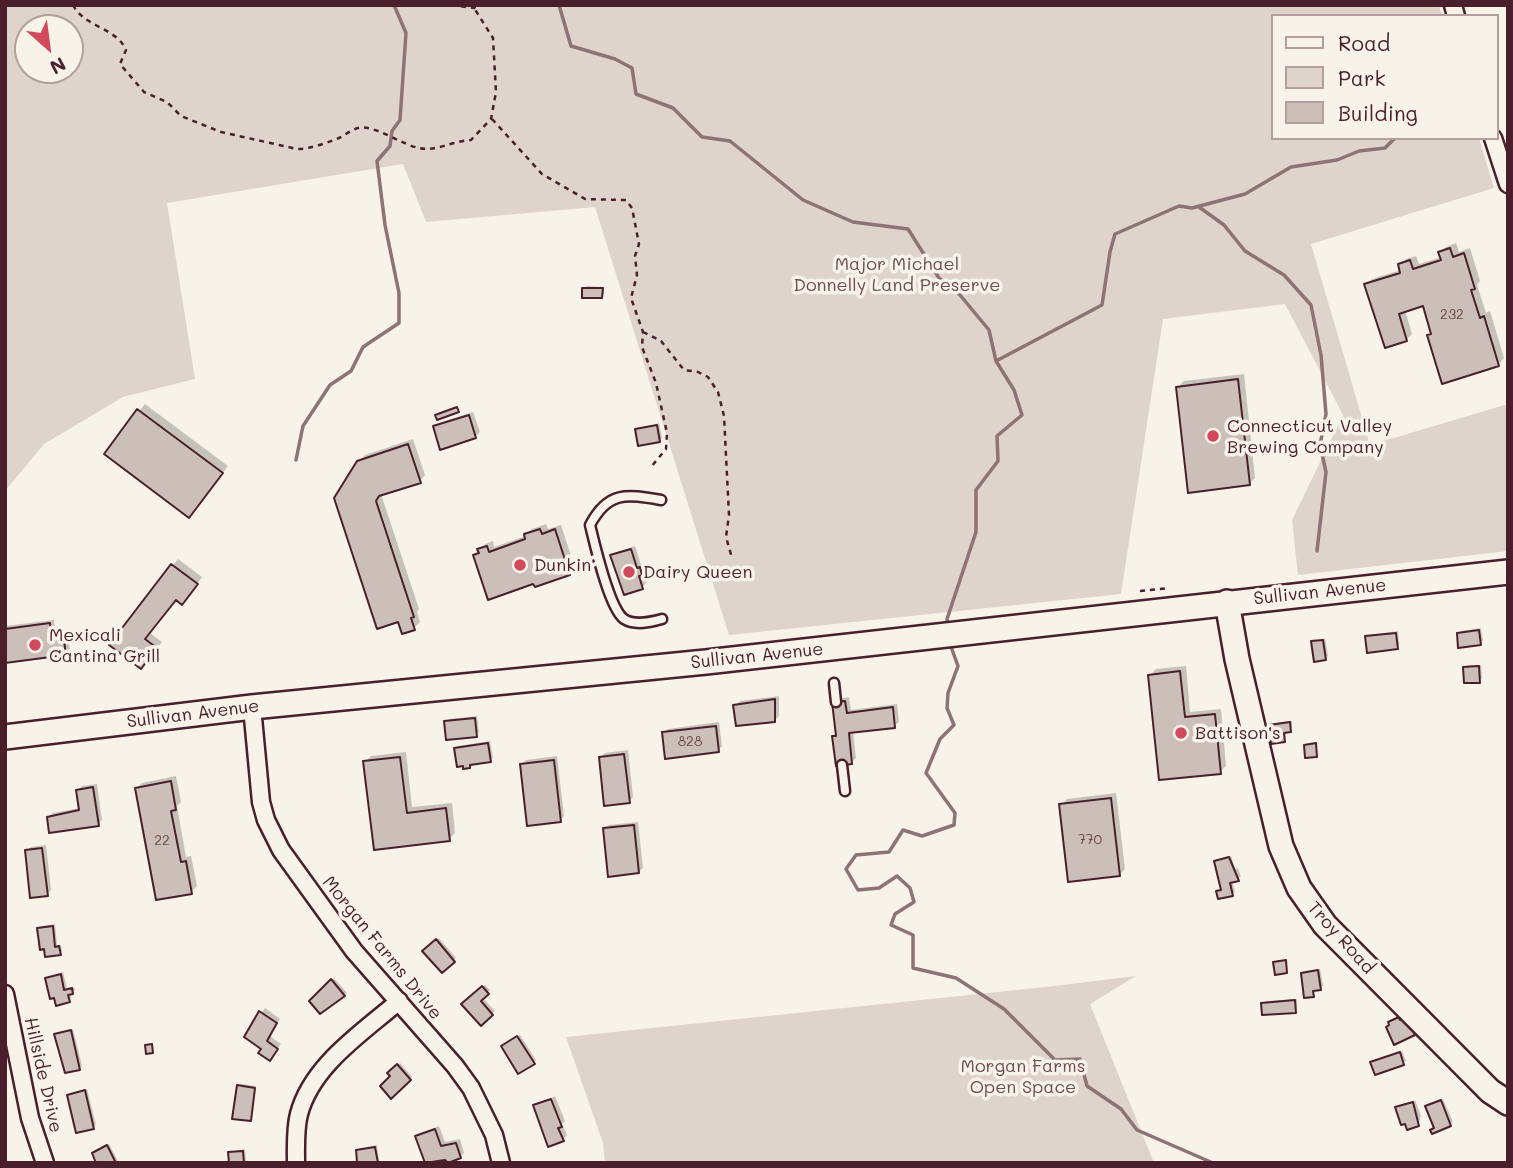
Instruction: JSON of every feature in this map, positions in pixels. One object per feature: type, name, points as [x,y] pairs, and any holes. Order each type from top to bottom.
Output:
[{"type":"main road","name":"Sullivan Avenue","points":[[5,737],[252,707],[706,662],[1508,572]]},
{"type":"main road","name":"Troy Road","points":[[1227,602],[1237,659],[1281,846],[1298,888],[1325,925],[1356,958],[1490,1091],[1508,1103]]},
{"type":"street","points":[[1494,140],[1508,184]]},
{"type":"street","name":"Morgan Farms Drive","points":[[252,707],[261,802],[266,820],[281,850],[354,951],[471,1087],[494,1135],[501,1163]]},
{"type":"street","name":"Hillside Drive","points":[[5,995],[30,1118],[44,1162]]},
{"type":"street","points":[[296,1163],[298,1115],[319,1075],[333,1058],[399,1001]]},
{"type":"lane","points":[[661,500],[626,495],[609,500],[597,510],[590,525],[606,583],[619,614],[626,621],[638,623],[662,619]]},
{"type":"lane","points":[[834,683],[836,702]]},
{"type":"lane","points":[[842,765],[845,791]]},
{"type":"path","points":[[74,6],[83,18],[123,43],[126,50],[120,64],[144,92],[167,102],[181,116],[221,132],[297,149],[307,149],[359,128],[369,128],[415,148],[430,150],[455,141],[471,140],[491,119],[496,92],[493,38],[475,6],[451,5]]},
{"type":"path","points":[[491,119],[542,174],[585,199],[626,200],[632,208],[639,244],[635,256],[637,275],[631,298],[643,332],[642,347],[661,404],[667,442],[666,449],[651,467]]},
{"type":"path","points":[[643,332],[661,341],[684,370],[708,377],[718,392],[724,416],[729,515],[726,537],[732,558]]},
{"type":"path","points":[[1140,591],[1169,588]]},
{"type":"green space","name":"Major Michael Donnelly Land Preserve","points":[[5,5],[1439,5],[1441,14],[1272,14],[1272,140],[1480,140],[1494,188],[1311,244],[1370,445],[1508,404],[1508,551],[1298,575],[1292,520],[1343,415],[1285,304],[1163,319],[1121,594],[729,635],[595,207],[426,222],[403,164],[167,203],[195,379],[123,397],[44,444],[5,491]]},
{"type":"green space","name":"Morgan Farms Open Space","points":[[1136,976],[1090,1004],[1154,1163],[605,1163],[603,1143],[566,1037],[1046,987]]},
{"type":"building","points":[[1450,248],[1453,257],[1464,253],[1475,289],[1471,290],[1480,318],[1484,316],[1499,366],[1442,384],[1427,335],[1431,334],[1423,306],[1399,314],[1407,341],[1385,348],[1364,284],[1400,273],[1398,264],[1410,260],[1413,269],[1441,260],[1438,252]]},
{"type":"building","points":[[582,288],[603,288],[602,298],[582,298]]},
{"type":"building","name":"Connecticut Valley Brewing Company","points":[[1238,379],[1250,485],[1188,493],[1176,387]]},
{"type":"building","points":[[457,407],[459,412],[437,420],[435,415]]},
{"type":"building","points":[[137,409],[223,473],[189,518],[104,454]]},
{"type":"building","points":[[469,415],[476,438],[440,450],[433,426]]},
{"type":"building","points":[[657,425],[660,442],[638,446],[635,429]]},
{"type":"building","points":[[408,444],[421,483],[379,496],[376,501],[414,617],[411,618],[415,630],[402,634],[398,622],[377,629],[334,498],[357,461]]},
{"type":"building","points":[[540,529],[542,534],[555,529],[570,575],[535,587],[533,584],[488,600],[473,555],[479,553],[477,549],[487,546],[489,552],[525,539],[524,534]]},
{"type":"building","name":"Dairy Queen","points":[[631,549],[637,568],[640,567],[642,575],[639,576],[643,589],[624,595],[610,555]]},
{"type":"building","points":[[171,564],[198,584],[182,605],[176,600],[145,639],[157,648],[141,669],[109,645]]},
{"type":"building","name":"Mexicali Cantina Grill","points":[[50,623],[51,634],[63,633],[66,655],[5,663],[5,629]]},
{"type":"building","points":[[1479,630],[1481,645],[1458,648],[1457,633]]},
{"type":"building","points":[[1396,633],[1398,649],[1367,653],[1365,636]]},
{"type":"building","points":[[1323,640],[1326,660],[1314,662],[1311,641]]},
{"type":"building","points":[[1479,666],[1480,683],[1464,683],[1463,667]]},
{"type":"building","points":[[1180,671],[1185,717],[1215,714],[1221,774],[1159,780],[1148,675]]},
{"type":"building","points":[[775,699],[775,722],[736,726],[733,705]]},
{"type":"building","points":[[845,701],[847,713],[893,707],[895,728],[849,733],[852,764],[836,766],[832,736],[836,736],[832,702]]},
{"type":"building","points":[[475,718],[477,737],[446,740],[444,721]]},
{"type":"building","points":[[1290,722],[1291,732],[1284,733],[1285,742],[1271,744],[1269,725]]},
{"type":"building","points":[[716,726],[719,752],[665,759],[662,732]]},
{"type":"building","points":[[488,743],[491,762],[470,765],[470,768],[457,767],[454,748]]},
{"type":"building","points":[[1316,743],[1317,757],[1305,758],[1304,745]]},
{"type":"building","points":[[624,754],[630,803],[604,806],[599,757]]},
{"type":"building","points":[[400,757],[407,813],[446,808],[450,841],[374,850],[363,761]]},
{"type":"building","points":[[554,760],[561,822],[527,826],[520,764]]},
{"type":"building","points":[[171,781],[176,810],[171,811],[181,862],[186,861],[192,894],[156,900],[135,788]]},
{"type":"building","points":[[93,787],[99,826],[49,833],[47,817],[79,810],[76,790]]},
{"type":"building","points":[[1111,798],[1120,876],[1068,882],[1059,804]]},
{"type":"building","points":[[634,825],[639,873],[608,877],[603,828]]},
{"type":"building","points":[[42,848],[48,896],[30,898],[25,850]]},
{"type":"building","points":[[1229,857],[1239,881],[1230,883],[1233,896],[1218,899],[1216,891],[1221,890],[1214,861]]},
{"type":"building","points":[[53,926],[55,947],[59,946],[61,955],[45,957],[44,949],[40,950],[37,928]]},
{"type":"building","points":[[436,939],[455,962],[442,973],[422,951]]},
{"type":"building","points":[[1286,960],[1287,973],[1275,975],[1273,962]]},
{"type":"building","points":[[1318,970],[1321,990],[1313,991],[1314,997],[1304,998],[1301,973]]},
{"type":"building","points":[[61,974],[64,990],[72,988],[73,994],[68,995],[70,1002],[56,1006],[54,998],[50,999],[45,978]]},
{"type":"building","points":[[331,979],[345,996],[320,1014],[309,1001]]},
{"type":"building","points":[[482,986],[489,994],[481,1001],[493,1015],[481,1026],[461,1004]]},
{"type":"building","points":[[1295,1000],[1296,1013],[1262,1015],[1261,1003]]},
{"type":"building","points":[[259,1011],[277,1023],[267,1041],[278,1049],[270,1061],[258,1053],[261,1049],[244,1037]]},
{"type":"building","points":[[1399,1017],[1400,1020],[1406,1017],[1415,1035],[1394,1045],[1386,1027],[1388,1022]]},
{"type":"building","points":[[71,1030],[80,1070],[65,1073],[54,1034]]},
{"type":"building","points":[[517,1036],[535,1064],[518,1074],[501,1046]]},
{"type":"building","points":[[152,1044],[153,1053],[146,1054],[145,1045]]},
{"type":"building","points":[[1400,1052],[1404,1065],[1375,1075],[1370,1062]]},
{"type":"building","points":[[397,1064],[411,1080],[391,1099],[380,1086],[390,1076],[387,1073]]},
{"type":"building","points":[[237,1085],[255,1088],[251,1121],[232,1119]]},
{"type":"building","points":[[85,1090],[94,1129],[76,1133],[67,1095]]},
{"type":"building","points":[[551,1099],[562,1127],[558,1128],[564,1141],[548,1147],[533,1105]]},
{"type":"building","points":[[1441,1100],[1451,1126],[1432,1134],[1430,1130],[1434,1128],[1425,1106]]},
{"type":"building","points":[[1413,1102],[1419,1126],[1407,1130],[1405,1124],[1401,1125],[1395,1107]]},
{"type":"building","points":[[435,1129],[441,1146],[456,1143],[461,1158],[448,1163],[445,1160],[425,1163],[415,1136]]},
{"type":"building","points":[[107,1145],[116,1163],[96,1163],[92,1153]]},
{"type":"building","points":[[375,1147],[378,1163],[354,1163],[357,1162],[356,1150]]},
{"type":"building","points":[[243,1151],[244,1163],[229,1163],[228,1152]]},
{"type":"waterway","points":[[296,460],[303,426],[330,385],[351,371],[363,347],[399,323],[399,293],[385,225],[377,161],[390,146],[392,131],[400,120],[406,33],[394,5]]},
{"type":"waterway","points":[[559,5],[571,46],[615,59],[632,68],[636,94],[673,108],[702,137],[730,141],[803,200],[853,222],[908,229],[939,278],[960,295],[989,330],[996,361],[1014,390],[1022,415],[997,436],[998,461],[976,490],[976,532],[947,619],[948,626]]},
{"type":"waterway","points":[[996,361],[1102,305],[1115,234],[1179,206],[1192,208],[1245,194],[1291,167],[1337,160],[1359,151],[1385,148],[1393,140]]},
{"type":"waterway","points":[[1199,207],[1224,225],[1245,251],[1284,275],[1311,305],[1321,355],[1326,414],[1320,445],[1326,472],[1317,551]]},
{"type":"waterway","points":[[950,644],[958,666],[948,693],[947,708],[954,725],[940,739],[926,773],[955,813],[954,825],[922,836],[903,830],[889,852],[856,855],[846,869],[858,890],[879,888],[897,876],[910,888],[914,902],[895,914],[891,925],[913,935],[913,968],[956,978],[1004,1009],[1055,1060],[1080,1059],[1087,1086],[1121,1109],[1137,1130],[1213,1163]]},
{"type":"place","name":"Connecticut Valley Brewing Company","points":[[1213,436]]},
{"type":"place","name":"Dunkin'","points":[[520,565]]},
{"type":"place","name":"Dairy Queen","points":[[629,572]]},
{"type":"place","name":"Mexicali Cantina Grill","points":[[35,645]]},
{"type":"place","name":"Battison's","points":[[1181,733]]}]
